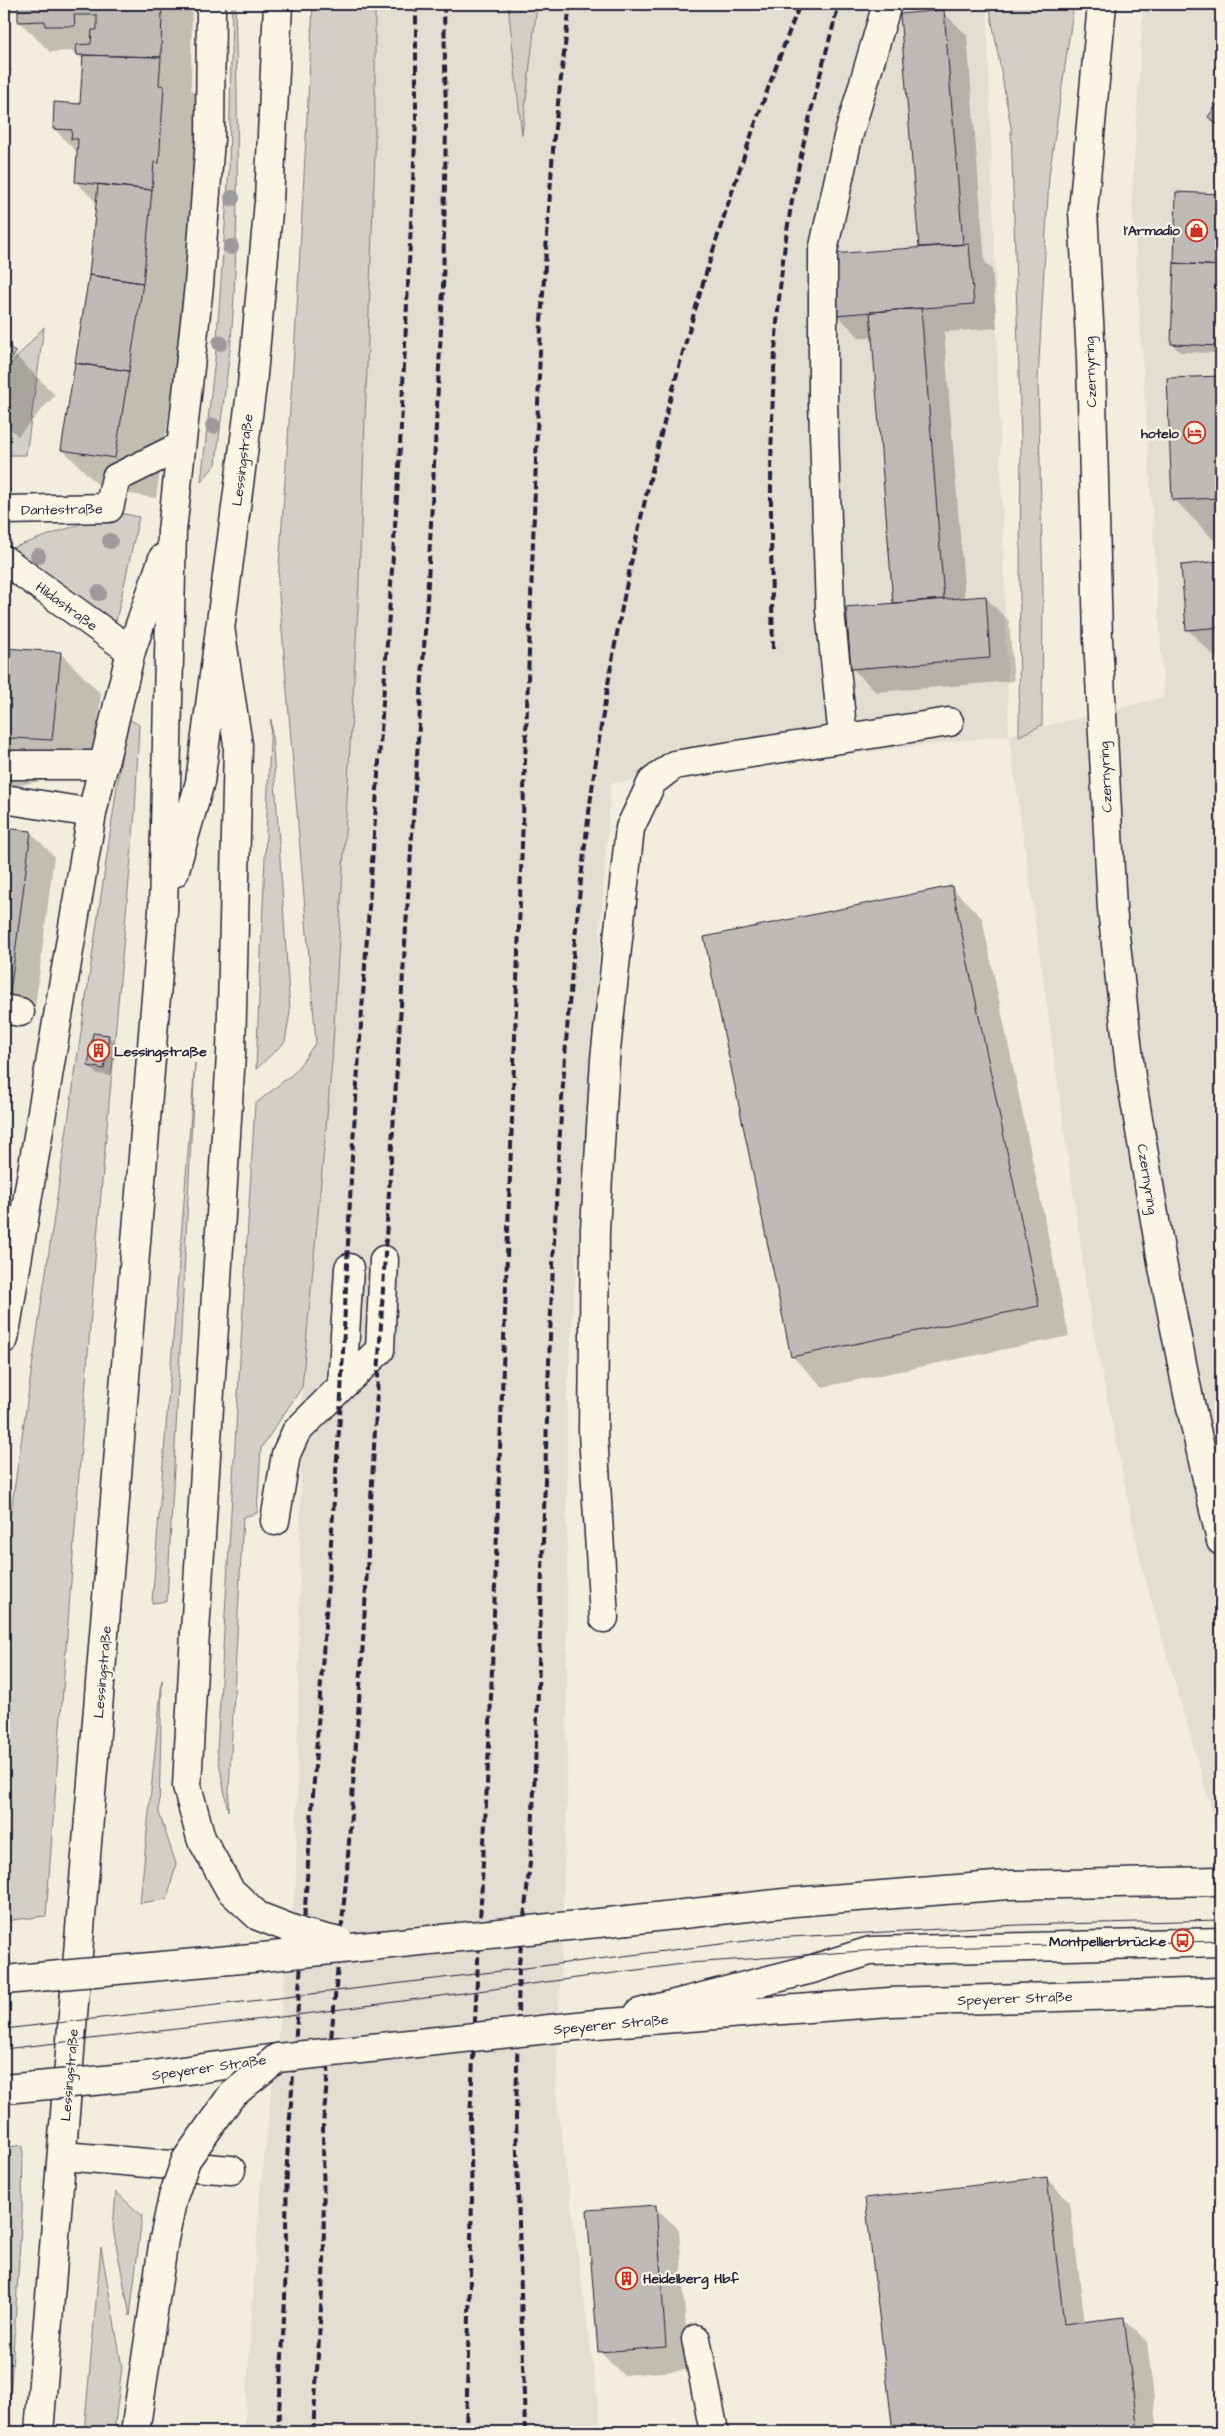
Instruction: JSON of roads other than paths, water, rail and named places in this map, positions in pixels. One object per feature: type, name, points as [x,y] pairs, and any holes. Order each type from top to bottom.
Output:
[{"type":"main road","name":"Lessingstraße","points":[[39,2432],[163,911],[172,531],[179,447],[200,275],[210,139],[211,4]]},
{"type":"main road","name":"Lessingstraße","points":[[163,911],[200,782],[252,385],[269,201],[278,4]]},
{"type":"main road","points":[[843,738],[830,610],[823,403],[823,251],[848,137],[887,4]]},
{"type":"main road","name":"Czernyring","points":[[1102,4],[1083,211],[1090,358],[1098,649],[1112,909],[1131,1077],[1162,1262],[1188,1394],[1221,1541]]},
{"type":"main road","name":"Dantestraße","points":[[4,510],[109,508],[116,478],[179,447]]},
{"type":"main road","points":[[4,1338],[92,813],[131,651],[172,531]]},
{"type":"main road","name":"Hildastraße","points":[[4,560],[131,651]]},
{"type":"main road","points":[[220,627],[238,745],[231,1054],[187,1786],[201,1838],[222,1877],[242,1902],[258,1916],[277,1925],[366,1948]]},
{"type":"main road","points":[[604,1618],[592,1433],[595,1229],[605,1059],[630,828],[652,782],[674,765],[949,722]]},
{"type":"main road","points":[[4,765],[104,765]]},
{"type":"main road","points":[[4,799],[92,813]]},
{"type":"main road","points":[[275,1522],[286,1454],[296,1432],[380,1350],[384,1260]]},
{"type":"main road","points":[[342,1386],[348,1268]]},
{"type":"main road","points":[[4,1980],[366,1948],[794,1902],[989,1887],[1221,1881]]},
{"type":"main road","points":[[596,2024],[810,1970],[870,1951],[1221,1942]]},
{"type":"main road","name":"Speyerer Straße","points":[[4,2089],[137,2077],[277,2058],[596,2024],[890,2002],[1221,1992]]},
{"type":"main road","points":[[135,2432],[164,2239],[173,2197],[186,2160],[231,2096],[277,2058]]},
{"type":"main road","points":[[63,2156],[231,2170]]},
{"type":"main road","points":[[696,2339],[714,2432]]},
{"type":"tram line","points":[[4,2029],[287,1997],[771,1938],[1018,1925],[1221,1920]]},
{"type":"tram line","points":[[4,2049],[289,2016],[690,1963],[892,1949],[1221,1941]]},
{"type":"railway","points":[[278,2432],[285,2299],[287,2159],[340,1416],[352,1157],[399,467],[416,122],[416,4]]},
{"type":"railway","points":[[313,2432],[324,2261],[323,2124],[347,1870],[362,1658],[385,1254],[427,601],[443,290],[446,126],[444,4]]},
{"type":"railway","points":[[466,2432],[472,2200],[470,2119],[490,1724],[541,322],[554,136],[570,4]]},
{"type":"railway","points":[[525,2432],[516,2118],[519,1964],[531,1853],[550,1324],[565,1060],[576,928],[591,797],[606,696],[624,595],[646,494],[672,394],[730,196],[800,4]]},
{"type":"railway","points":[[773,649],[771,450],[775,351],[784,252],[800,158],[839,4]]},
{"type":"place","name":"l'Armadio","points":[[1196,230]]},
{"type":"place","name":"hotelo","points":[[1195,433]]},
{"type":"place","name":"Lessingstraße","points":[[98,1051]]},
{"type":"place","name":"Montpellierbrücke","points":[[1182,1941]]},
{"type":"place","name":"Heidelberg Hbf","points":[[627,2278]]}]
